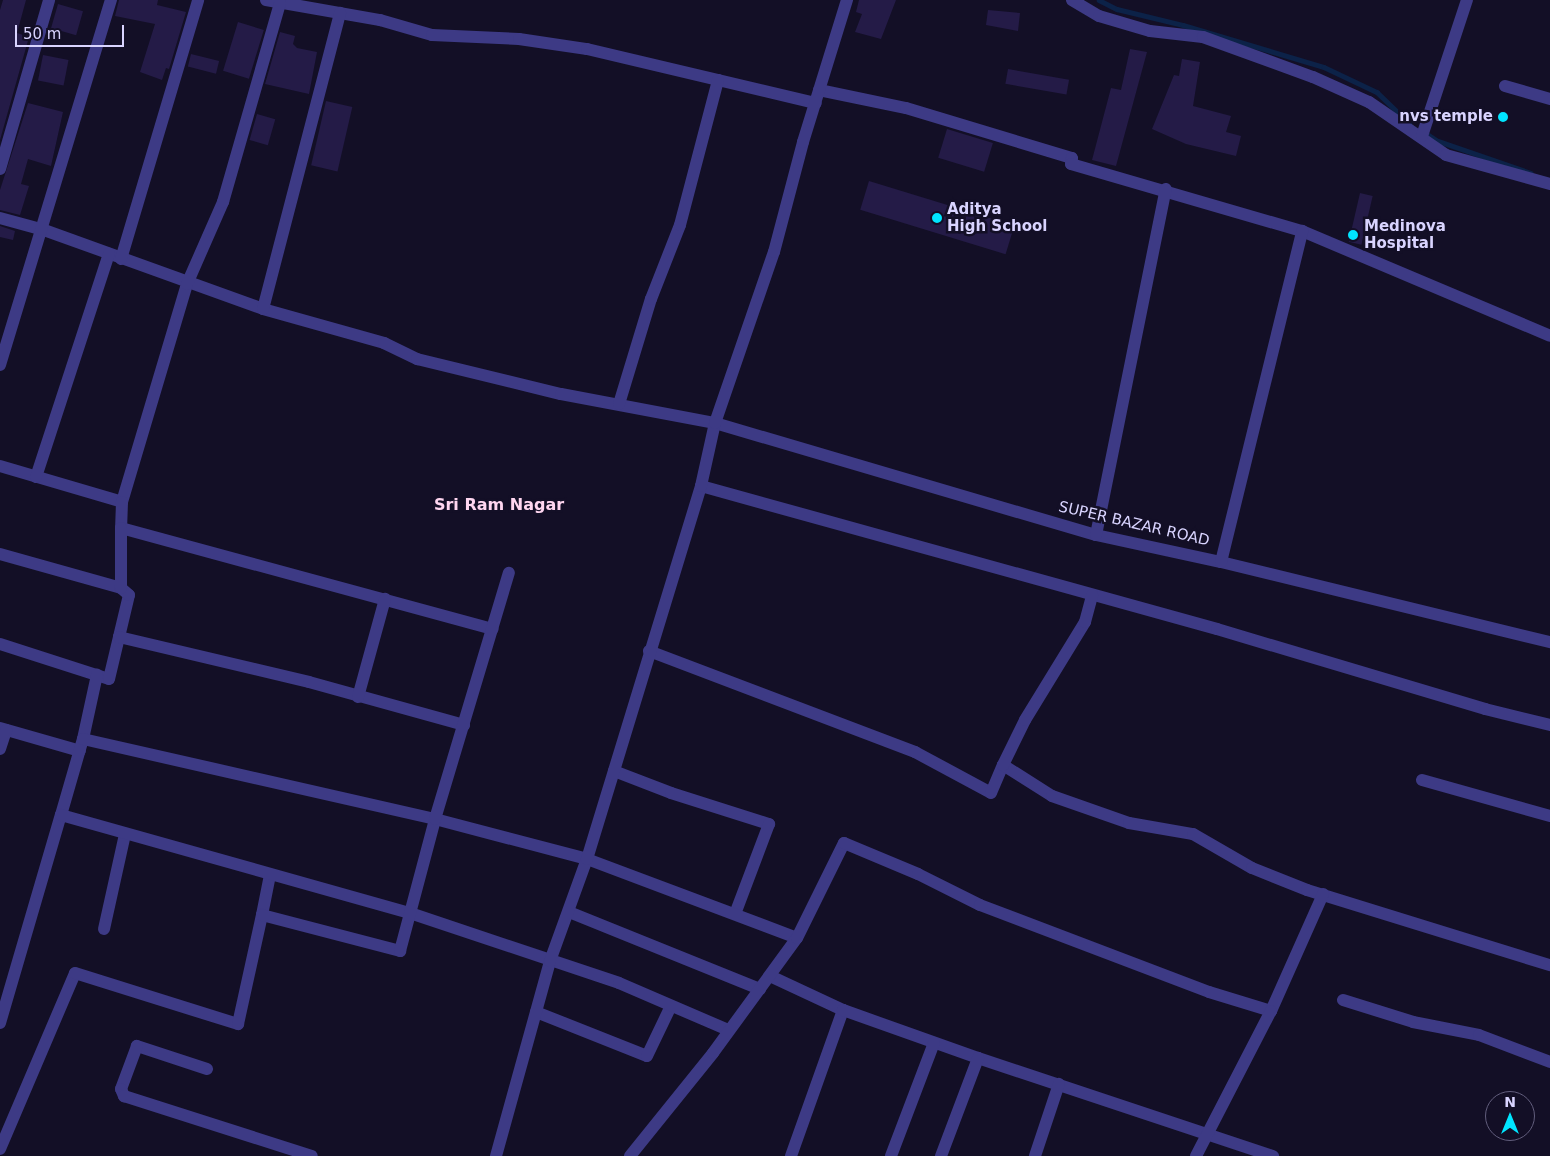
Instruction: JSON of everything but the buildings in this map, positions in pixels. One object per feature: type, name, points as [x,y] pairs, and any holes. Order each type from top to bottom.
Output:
[{"type":"street","points":[[0,169],[48,0]]},
{"type":"street","points":[[0,365],[44,230],[112,0]]},
{"type":"street","points":[[36,477],[115,257],[198,0]]},
{"type":"street","points":[[266,0],[380,20],[432,35],[519,39],[587,49],[718,80],[818,97],[906,108],[1072,158],[1071,164],[1166,189],[1302,231],[1550,336]]},
{"type":"street","points":[[496,1156],[550,961],[587,859],[649,651],[701,486],[715,423],[774,252],[847,0]]},
{"type":"street","points":[[1072,0],[1099,16],[1150,31],[1203,37],[1313,77],[1369,102],[1446,154],[1550,184]]},
{"type":"street","points":[[1422,136],[1466,0]]},
{"type":"street","points":[[120,588],[122,502],[187,284],[223,202],[280,3]]},
{"type":"street","points":[[262,309],[340,13]]},
{"type":"street","points":[[619,404],[651,300],[680,225],[718,80]]},
{"type":"street","points":[[1504,86],[1550,99]]},
{"type":"street","points":[[1096,535],[1166,189]]},
{"type":"street","name":"SUPER BAZAR ROAD","points":[[0,218],[44,230],[187,284],[262,309],[384,343],[417,360],[561,394],[715,423],[1096,535],[1221,562],[1550,642]]},
{"type":"street","points":[[1221,562],[1302,231]]},
{"type":"street","points":[[0,466],[122,502]]},
{"type":"street","points":[[701,486],[1217,628],[1485,709],[1550,724]]},
{"type":"street","points":[[121,528],[493,630]]},
{"type":"street","points":[[0,554],[120,588],[130,595],[109,679],[0,644]]},
{"type":"street","points":[[262,915],[400,951],[435,819],[509,573]]},
{"type":"street","points":[[649,651],[915,752],[991,793],[1025,720],[1085,622],[1092,595]]},
{"type":"street","points":[[358,696],[385,599]]},
{"type":"street","points":[[119,636],[358,696],[464,725]]},
{"type":"street","points":[[0,1023],[82,745],[97,675]]},
{"type":"street","points":[[0,749],[3,729],[435,819],[587,859],[797,938]]},
{"type":"street","points":[[1003,765],[1052,796],[1129,823],[1192,834],[1252,868],[1322,894],[1550,965]]},
{"type":"street","points":[[614,770],[671,793],[770,824],[735,914]]},
{"type":"street","points":[[1422,780],[1550,816]]},
{"type":"street","points":[[61,815],[410,913],[619,984],[728,1030]]},
{"type":"street","points":[[104,929],[125,834]]},
{"type":"street","points":[[630,1156],[770,976],[797,938],[844,843],[918,874],[980,905],[1209,992],[1271,1011]]},
{"type":"street","points":[[0,1149],[75,973],[238,1024],[270,875]]},
{"type":"street","points":[[1196,1156],[1206,1133],[1271,1011],[1322,894]]},
{"type":"street","points":[[569,912],[760,989]]},
{"type":"street","points":[[770,976],[843,1010],[934,1043],[1274,1156]]},
{"type":"street","points":[[1344,1000],[1413,1022],[1479,1035],[1550,1062]]},
{"type":"street","points":[[536,1012],[647,1056],[670,1006]]},
{"type":"street","points":[[791,1156],[843,1010]]},
{"type":"street","points":[[891,1156],[934,1043]]},
{"type":"street","points":[[207,1069],[136,1046],[122,1089],[124,1096],[312,1156]]},
{"type":"street","points":[[941,1156],[978,1058]]},
{"type":"street","points":[[1035,1156],[1059,1084]]},
{"type":"waterway","points":[[1099,0],[1117,9],[1183,25],[1324,67],[1377,92],[1409,123]]},
{"type":"waterway","points":[[1424,132],[1438,141],[1531,173]]},
{"type":"place","name":"nvs temple","points":[[1503,117]]},
{"type":"place","name":"Aditya High School","points":[[937,218]]},
{"type":"place","name":"Medinova Hospital","points":[[1353,235]]},
{"type":"district","name":"Sri Ram Nagar","points":[[499,505]]}]
